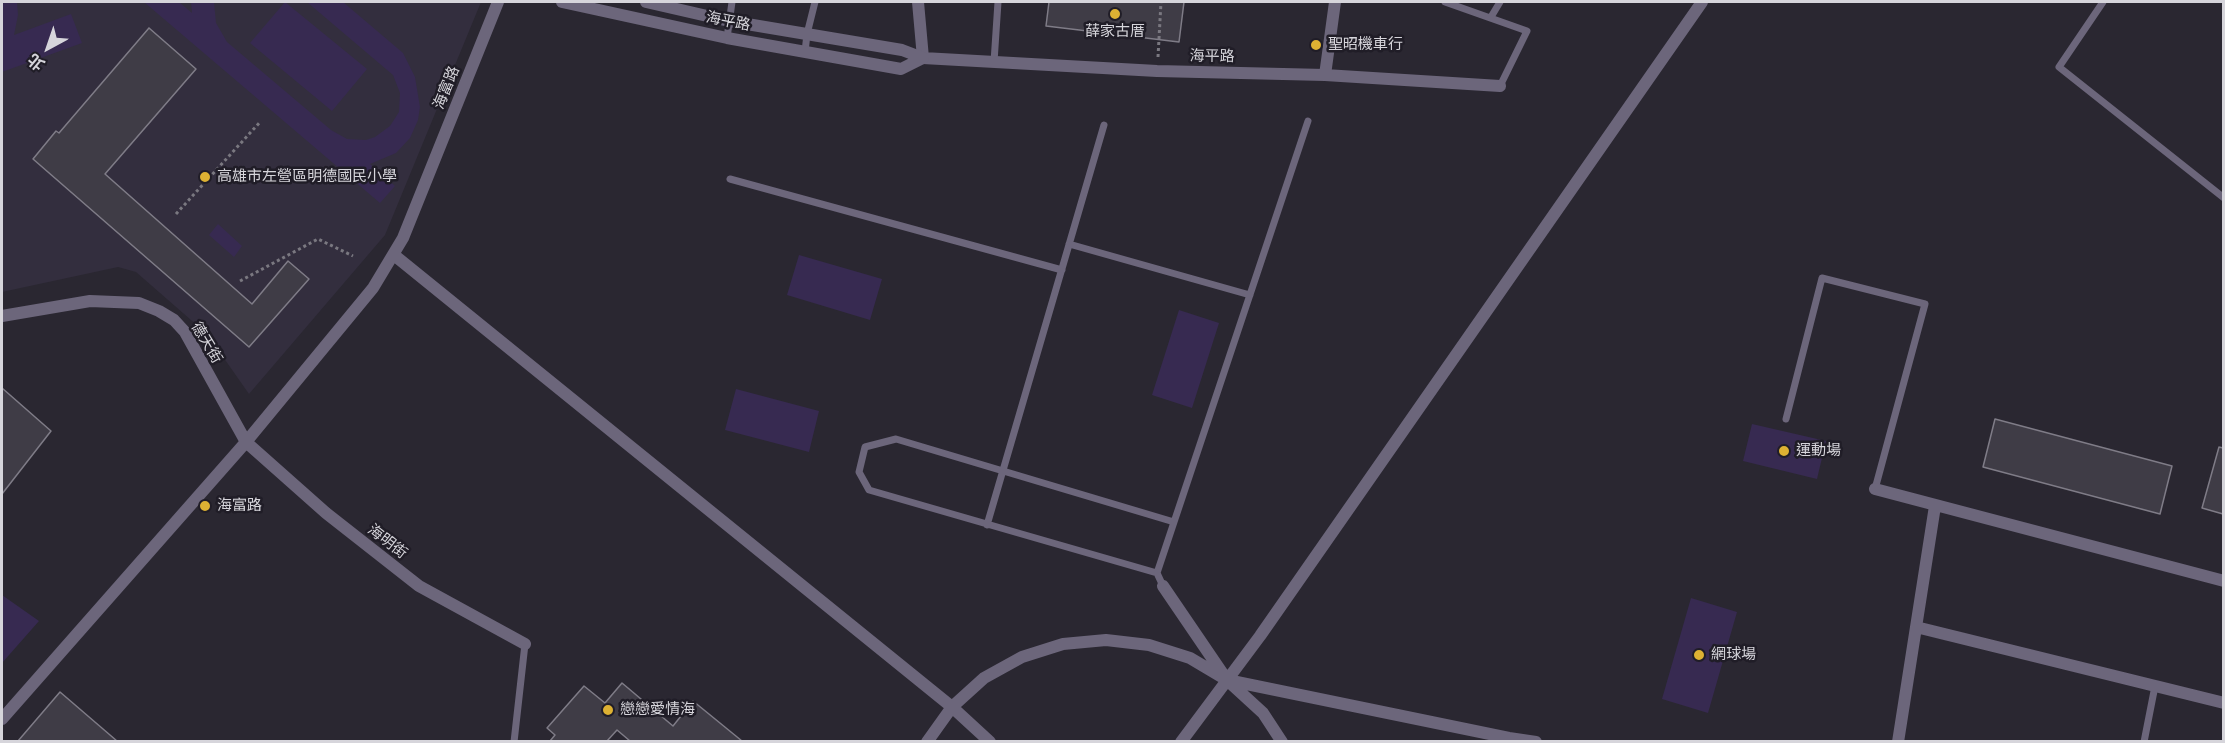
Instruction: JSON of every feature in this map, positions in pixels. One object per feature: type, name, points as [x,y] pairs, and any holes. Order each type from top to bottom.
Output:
[{"type":"street","name":"海富路","points":[[2,719],[246,442],[373,288],[403,238],[498,2]]},
{"type":"street","name":"海平路","points":[[562,2],[727,38],[901,69],[923,58]]},
{"type":"street","name":"海平路","points":[[646,2],[729,21],[902,50],[923,58],[1157,71],[1325,75],[1500,86]]},
{"type":"street","points":[[918,2],[923,58]]},
{"type":"street","points":[[1325,75],[1335,2]]},
{"type":"street","points":[[1181,741],[1227,680],[1702,2]]},
{"type":"street","points":[[394,255],[952,707],[990,741]]},
{"type":"street","name":"德天街","points":[[2,316],[90,301],[139,303],[159,311],[174,320],[185,332],[246,442]]},
{"type":"street","name":"海明街","points":[[246,442],[326,513],[419,586],[525,644]]},
{"type":"street","points":[[1875,489],[2223,582]]},
{"type":"street","points":[[1898,741],[1935,506]]},
{"type":"street","points":[[1163,586],[1227,680],[1509,738],[1536,741]]},
{"type":"street","points":[[1916,627],[2223,703]]},
{"type":"street","points":[[927,741],[952,707],[984,678],[1022,657],[1063,644],[1106,640],[1149,645],[1190,658],[1227,680],[1263,713],[1282,741]]},
{"type":"lane","points":[[727,38],[732,2]]},
{"type":"lane","points":[[806,52],[807,34],[815,2]]},
{"type":"lane","points":[[994,62],[998,2]]},
{"type":"lane","points":[[1445,2],[1527,32],[1500,86]]},
{"type":"lane","points":[[1491,17],[1500,2]]},
{"type":"lane","points":[[2103,2],[2059,67],[2223,198]]},
{"type":"lane","points":[[1163,586],[1157,573],[1308,121]]},
{"type":"lane","points":[[987,525],[1104,125]]},
{"type":"lane","points":[[730,179],[1062,270]]},
{"type":"lane","points":[[1069,244],[1250,295]]},
{"type":"lane","points":[[1786,419],[1822,278],[1925,304],[1875,489]]},
{"type":"lane","points":[[1157,573],[869,490],[859,472],[865,447],[896,439],[1174,522]]},
{"type":"lane","points":[[514,741],[525,644]]},
{"type":"lane","points":[[2144,741],[2155,686]]},
{"type":"path","points":[[1157,71],[1161,2]]},
{"type":"path","points":[[176,214],[261,121]]},
{"type":"path","points":[[240,281],[318,239],[353,256]]},
{"type":"shaded area","name":"高雄市左營區明德國民小學","points":[[2,2],[481,2],[385,235],[249,394],[207,334],[136,272],[118,267],[2,292]]},
{"type":"shaded area","points":[[2,2],[17,2],[18,15],[14,35],[71,14],[82,43],[2,72]]},
{"type":"shaded area","points":[[144,2],[179,2],[192,13],[191,2],[214,2],[216,23],[227,42],[331,130],[347,139],[366,140],[375,137],[390,126],[399,112],[400,93],[393,75],[307,2],[343,2],[403,53],[415,77],[420,107],[418,120],[410,138],[396,153],[370,164],[395,186],[380,203]]},
{"type":"shaded area","points":[[285,2],[367,69],[332,111],[250,43]]},
{"type":"shaded area","points":[[218,224],[242,246],[234,257],[209,235]]},
{"type":"shaded area","points":[[799,255],[882,279],[870,320],[787,295]]},
{"type":"shaded area","points":[[1179,310],[1219,323],[1192,408],[1152,395]]},
{"type":"shaded area","points":[[736,389],[819,411],[809,452],[725,430]]},
{"type":"shaded area","name":"運動場","points":[[1752,424],[1826,441],[1817,479],[1743,461]]},
{"type":"shaded area","points":[[2,595],[39,621],[2,663]]},
{"type":"shaded area","name":"網球場","points":[[1691,598],[1737,612],[1708,713],[1662,699]]},
{"type":"building","name":"薛家古厝","points":[[1049,2],[1184,2],[1179,42],[1046,26]]},
{"type":"building","points":[[149,28],[196,69],[105,174],[252,304],[288,261],[309,279],[249,347],[33,159],[56,131],[59,133]]},
{"type":"building","points":[[2,388],[51,431],[2,494]]},
{"type":"building","points":[[1995,419],[2172,466],[2160,514],[1983,467]]},
{"type":"building","points":[[2219,447],[2223,448],[2223,514],[2202,508]]},
{"type":"building","name":"戀戀愛情海","points":[[622,683],[673,726],[693,701],[742,741],[630,741],[617,730],[607,741],[550,741],[555,735],[547,728],[584,686],[605,703]]},
{"type":"building","points":[[60,692],[117,741],[18,741]]},
{"type":"place","name":"薛家古厝","points":[[1115,14]]},
{"type":"place","name":"聖昭機車行","points":[[1316,45]]},
{"type":"place","name":"高雄市左營區明德國民小學","points":[[205,177]]},
{"type":"place","name":"運動場","points":[[1784,451]]},
{"type":"place","name":"海富路","points":[[205,506]]},
{"type":"place","name":"網球場","points":[[1699,655]]},
{"type":"place","name":"戀戀愛情海","points":[[608,710]]}]
